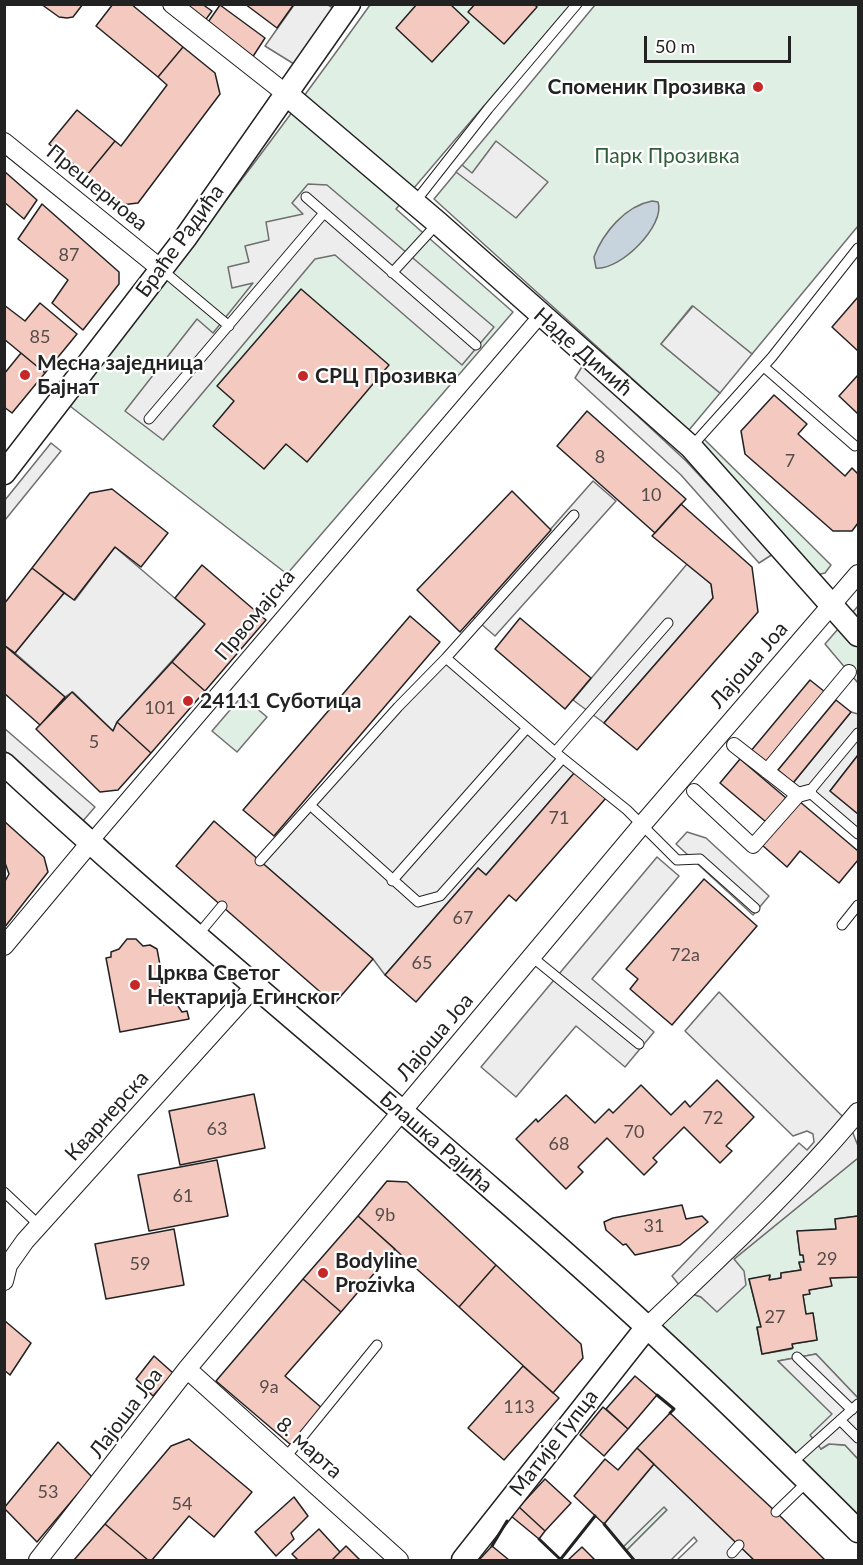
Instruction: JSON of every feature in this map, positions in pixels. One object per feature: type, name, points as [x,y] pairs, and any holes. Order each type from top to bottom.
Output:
[{"type":"street","points":[[172,4],[285,93]]},
{"type":"street","name":"Браће Радића","points":[[4,473],[161,269],[349,4]]},
{"type":"street","name":"Наде Димић","points":[[285,93],[438,223],[691,447],[858,635]]},
{"type":"street","name":"Прешернова","points":[[4,142],[161,269]]},
{"type":"street","name":"Првомајска","points":[[4,946],[541,315]]},
{"type":"street","name":"Лајоша Јоа","points":[[38,1560],[187,1369],[640,826],[858,574]]},
{"type":"street","points":[[767,771],[849,672]]},
{"type":"street","points":[[694,791],[753,846],[803,794],[767,771],[734,745]]},
{"type":"street","name":"Блашка Рајића","points":[[4,764],[254,987],[402,1112],[646,1327],[858,1531]]},
{"type":"street","name":"Кварнерска","points":[[4,1281],[8,1265],[39,1225],[254,987]]},
{"type":"street","points":[[646,1327],[836,1140],[858,1112]]},
{"type":"street","name":"Матије Гупца","points":[[463,1560],[646,1327]]},
{"type":"street","name":"8. марта","points":[[187,1369],[399,1560]]},
{"type":"lane","points":[[414,203],[488,109],[577,4]]},
{"type":"lane","points":[[306,197],[476,345]]},
{"type":"lane","points":[[149,419],[324,213]]},
{"type":"lane","points":[[392,273],[438,223]]},
{"type":"lane","points":[[691,447],[764,367],[858,248]]},
{"type":"lane","points":[[161,269],[228,326]]},
{"type":"lane","points":[[764,367],[855,446]]},
{"type":"lane","points":[[260,861],[574,515]]},
{"type":"lane","points":[[310,806],[418,902],[440,896],[668,623]]},
{"type":"lane","points":[[446,658],[627,810],[640,826],[677,860],[700,859],[755,908]]},
{"type":"lane","points":[[392,881],[527,728]]},
{"type":"lane","points":[[858,733],[803,794],[858,834]]},
{"type":"lane","points":[[842,925],[858,905]]},
{"type":"lane","points":[[197,936],[222,906]]},
{"type":"lane","points":[[532,957],[639,1044]]},
{"type":"lane","points":[[4,1192],[39,1225]]},
{"type":"lane","points":[[286,1457],[377,1345]]},
{"type":"lane","points":[[790,1464],[855,1407],[797,1358]]},
{"type":"lane","points":[[840,1420],[858,1438]]},
{"type":"lane","points":[[776,1512],[808,1481]]},
{"type":"lane","points":[[732,1553],[739,1545]]},
{"type":"green space","points":[[370,5],[570,5],[396,209],[513,312],[287,574],[66,403],[221,206]]},
{"type":"green space","name":"Парк Прозивка","points":[[595,5],[858,5],[858,226],[752,354],[692,306],[661,344],[720,393],[689,430],[434,199]]},
{"type":"green space","points":[[703,438],[831,565],[825,573],[816,575],[697,444]]},
{"type":"green space","points":[[858,606],[858,683],[825,644]]},
{"type":"green space","points":[[242,696],[267,717],[237,752],[212,731]]},
{"type":"green space","points":[[858,1158],[858,1216],[835,1219],[836,1229],[797,1231],[800,1255],[803,1255],[804,1262],[799,1263],[801,1270],[781,1273],[781,1278],[769,1280],[770,1276],[749,1279],[761,1327],[757,1328],[762,1354],[792,1349],[792,1344],[817,1340],[813,1313],[806,1314],[803,1295],[809,1294],[809,1290],[831,1286],[830,1278],[858,1277],[858,1398],[816,1354],[778,1361],[833,1414],[821,1449],[829,1444],[845,1445],[858,1459],[858,1531],[647,1327],[684,1291],[701,1297],[717,1311],[733,1260]]},
{"type":"green space","points":[[664,1506],[667,1510],[626,1551],[623,1547]]},
{"type":"shaded area","points":[[294,5],[328,5],[333,8],[294,64],[265,46]]},
{"type":"shaded area","points":[[496,141],[548,182],[516,218],[456,172],[462,165],[472,173]]},
{"type":"shaded area","points":[[308,184],[327,185],[494,327],[462,365],[335,255],[315,259],[163,440],[125,411],[197,319],[213,333],[253,283],[232,288],[228,267],[249,262],[245,246],[269,240],[266,222],[303,214],[292,203]]},
{"type":"shaded area","points":[[652,201],[658,202],[659,212],[648,234],[639,245],[617,262],[596,268],[594,257],[609,230],[633,208]]},
{"type":"shaded area","points":[[693,306],[752,354],[720,393],[661,344]]},
{"type":"shaded area","points":[[583,365],[686,461],[773,554],[759,563],[681,475],[575,378]]},
{"type":"shaded area","points":[[51,443],[61,451],[5,520],[5,500]]},
{"type":"shaded area","points":[[593,481],[616,501],[495,636],[473,617]]},
{"type":"shaded area","points":[[115,547],[205,624],[117,722],[113,731],[73,692],[65,697],[15,653],[64,593],[75,600]]},
{"type":"shaded area","points":[[687,564],[711,584],[713,598],[604,723],[573,700]]},
{"type":"shaded area","points":[[446,658],[577,770],[486,875],[478,868],[385,975],[373,959],[260,861]]},
{"type":"shaded area","points":[[851,712],[858,714],[858,755],[830,791],[858,814],[858,834],[793,783]]},
{"type":"shaded area","points":[[4,728],[95,807],[82,822],[5,751]]},
{"type":"shaded area","points":[[687,832],[706,838],[769,896],[753,915],[676,844]]},
{"type":"shaded area","points":[[657,857],[679,876],[592,979],[654,1032],[625,1067],[576,1026],[516,1097],[481,1067]]},
{"type":"shaded area","points":[[719,992],[849,1123],[858,1146],[858,1158],[734,1259],[744,1271],[746,1285],[717,1312],[701,1297],[684,1291],[672,1276],[799,1143],[807,1150],[814,1142],[813,1134],[807,1131],[793,1136],[685,1031]]},
{"type":"shaded area","points":[[816,1354],[858,1398],[858,1459],[845,1445],[829,1444],[821,1449],[810,1435],[832,1414],[778,1361]]},
{"type":"shaded area","points":[[654,1464],[754,1560],[677,1560],[697,1541],[694,1537],[671,1560],[634,1560],[626,1551],[667,1510],[664,1507],[623,1547],[604,1524]]},
{"type":"building","points":[[41,4],[83,4],[73,17],[67,18],[59,17]]},
{"type":"building","points":[[113,4],[131,4],[183,47],[158,77],[96,26]]},
{"type":"building","points":[[182,4],[202,4],[212,11],[204,22]]},
{"type":"building","points":[[245,4],[294,4],[277,28]]},
{"type":"building","points":[[417,4],[450,4],[469,22],[432,62],[396,28]]},
{"type":"building","points":[[475,4],[534,4],[537,7],[504,44],[468,12]]},
{"type":"building","points":[[220,5],[265,38],[252,58],[206,25]]},
{"type":"building","points":[[183,47],[215,73],[220,94],[138,203],[121,205],[87,175],[115,141],[121,146],[167,85],[158,77]]},
{"type":"building","points":[[77,110],[115,141],[87,175],[49,144]]},
{"type":"building","points":[[4,171],[37,200],[24,219],[4,202]]},
{"type":"building","points":[[42,204],[119,272],[119,284],[83,330],[52,303],[68,280],[18,239]]},
{"type":"building","name":"СРЦ Прозивка","points":[[301,289],[389,365],[307,462],[286,444],[264,469],[213,426],[234,401],[217,386]]},
{"type":"building","points":[[858,297],[858,351],[832,327]]},
{"type":"building","points":[[40,303],[77,334],[45,373],[4,339],[4,305],[25,321]]},
{"type":"building","points":[[21,353],[45,373],[12,413],[4,407],[4,374]]},
{"type":"building","points":[[858,375],[858,414],[839,396]]},
{"type":"building","points":[[774,395],[807,424],[798,434],[845,476],[852,468],[858,474],[858,523],[852,531],[833,531],[745,454],[741,431]]},
{"type":"building","points":[[587,411],[686,499],[655,533],[557,446]]},
{"type":"building","points":[[112,489],[168,533],[141,567],[115,547],[74,600],[32,568],[90,493]]},
{"type":"building","points":[[512,491],[551,530],[460,632],[417,590]]},
{"type":"building","points":[[681,504],[752,567],[758,612],[637,750],[604,723],[713,598],[711,584],[652,536]]},
{"type":"building","points":[[202,565],[266,620],[205,691],[172,662],[205,624],[175,598]]},
{"type":"building","points":[[32,568],[64,593],[15,653],[4,645],[4,604]]},
{"type":"building","points":[[410,616],[440,642],[274,836],[243,810]]},
{"type":"building","points":[[520,618],[591,678],[565,709],[495,649]]},
{"type":"building","points":[[4,645],[65,697],[40,725],[4,693]]},
{"type":"building","points":[[172,662],[205,691],[151,753],[117,722]]},
{"type":"building","points":[[810,680],[825,692],[765,764],[750,752]]},
{"type":"building","points":[[72,692],[113,731],[117,722],[151,753],[118,790],[100,792],[36,729]]},
{"type":"building","points":[[836,700],[851,712],[793,783],[778,770]]},
{"type":"building","points":[[858,755],[858,814],[830,791]]},
{"type":"building","points":[[740,759],[786,798],[766,822],[720,783]]},
{"type":"building","points":[[575,772],[606,798],[516,901],[509,895],[416,1002],[385,975],[478,868],[486,875]]},
{"type":"building","points":[[799,801],[858,851],[858,860],[839,883],[800,851],[787,867],[762,845]]},
{"type":"building","points":[[4,821],[44,857],[48,872],[4,928],[4,883],[9,874],[4,860]]},
{"type":"building","points":[[214,821],[373,959],[334,1004],[176,866]]},
{"type":"building","points":[[704,879],[757,926],[672,1025],[630,989],[638,979],[626,969]]},
{"type":"building","name":"Црква Светог Нектарија Егинског","points":[[127,939],[136,939],[143,946],[150,945],[157,949],[163,981],[159,982],[163,1005],[174,1000],[182,1012],[187,1011],[189,1019],[120,1032],[106,958],[111,957],[111,952],[119,949]]},
{"type":"building","points":[[717,1080],[754,1117],[726,1146],[732,1151],[720,1163],[684,1127],[653,1158],[657,1162],[644,1175],[607,1138],[578,1167],[583,1172],[566,1189],[516,1139],[536,1119],[538,1122],[566,1095],[595,1123],[609,1109],[613,1113],[641,1085],[671,1115],[685,1101],[690,1107]]},
{"type":"building","points":[[254,1094],[265,1148],[180,1165],[169,1111]]},
{"type":"building","points":[[217,1160],[228,1216],[149,1231],[138,1175]]},
{"type":"building","points":[[387,1181],[407,1182],[496,1265],[459,1307],[358,1216]]},
{"type":"building","points":[[682,1205],[686,1219],[702,1216],[708,1222],[680,1245],[635,1255],[626,1244],[623,1245],[606,1230],[604,1222],[613,1218]]},
{"type":"building","points":[[358,1216],[395,1249],[341,1312],[303,1279]]},
{"type":"building","points":[[858,1216],[858,1277],[830,1278],[832,1286],[809,1290],[810,1294],[803,1295],[806,1314],[813,1313],[817,1340],[792,1344],[793,1348],[762,1354],[757,1327],[761,1327],[749,1279],[770,1275],[769,1280],[781,1278],[781,1273],[801,1270],[799,1262],[804,1262],[803,1255],[800,1255],[797,1231],[836,1229],[835,1219]]},
{"type":"building","points":[[174,1229],[184,1285],[106,1299],[95,1244]]},
{"type":"building","points":[[496,1265],[581,1344],[583,1358],[553,1393],[459,1307]]},
{"type":"building","points":[[303,1279],[341,1312],[285,1376],[323,1409],[291,1445],[216,1381]]},
{"type":"building","points":[[5,1321],[31,1343],[10,1375],[4,1370]]},
{"type":"building","points":[[154,1356],[173,1373],[153,1396],[136,1379]]},
{"type":"building","points":[[523,1366],[559,1398],[504,1460],[468,1428]]},
{"type":"building","points":[[635,1376],[657,1395],[628,1429],[606,1409]]},
{"type":"building","points":[[603,1407],[628,1429],[604,1456],[580,1435]]},
{"type":"building","points":[[670,1413],[825,1560],[754,1560],[637,1448]]},
{"type":"building","points":[[189,1439],[252,1492],[214,1537],[189,1516],[152,1560],[148,1560],[105,1524],[171,1446]]},
{"type":"building","points":[[58,1442],[92,1477],[37,1542],[4,1508]]},
{"type":"building","points":[[637,1448],[654,1464],[604,1524],[574,1496],[605,1459],[618,1470]]},
{"type":"building","points":[[545,1479],[571,1503],[545,1531],[519,1507]]},
{"type":"building","points":[[294,1497],[308,1516],[291,1533],[294,1539],[276,1556],[255,1532]]},
{"type":"building","points":[[519,1507],[545,1531],[539,1539],[511,1516]]},
{"type":"building","points":[[105,1524],[148,1560],[74,1560]]},
{"type":"building","points":[[319,1529],[340,1552],[332,1560],[298,1560],[292,1554]]},
{"type":"building","points":[[346,1546],[360,1560],[332,1560]]},
{"type":"building","points":[[492,1546],[509,1560],[479,1560]]},
{"type":"building","points":[[582,1547],[595,1560],[568,1560]]},
{"type":"wall","points":[[657,1395],[674,1409],[670,1413]]},
{"type":"wall","points":[[560,1560],[595,1516]]},
{"type":"wall","points":[[492,1546],[507,1521]]},
{"type":"wall","points":[[604,1524],[634,1560]]},
{"type":"wall","points":[[539,1539],[561,1560]]},
{"type":"place","name":"Споменик Прозивка","points":[[758,87]]},
{"type":"place","name":"Месна заједница Бајнат","points":[[25,375]]},
{"type":"place","name":"СРЦ Прозивка","points":[[303,376]]},
{"type":"place","name":"24111 Суботица","points":[[188,701]]},
{"type":"place","name":"Црква Светог Нектарија Егинског","points":[[135,985]]},
{"type":"place","name":"Bodyline Prozivka","points":[[323,1273]]}]
